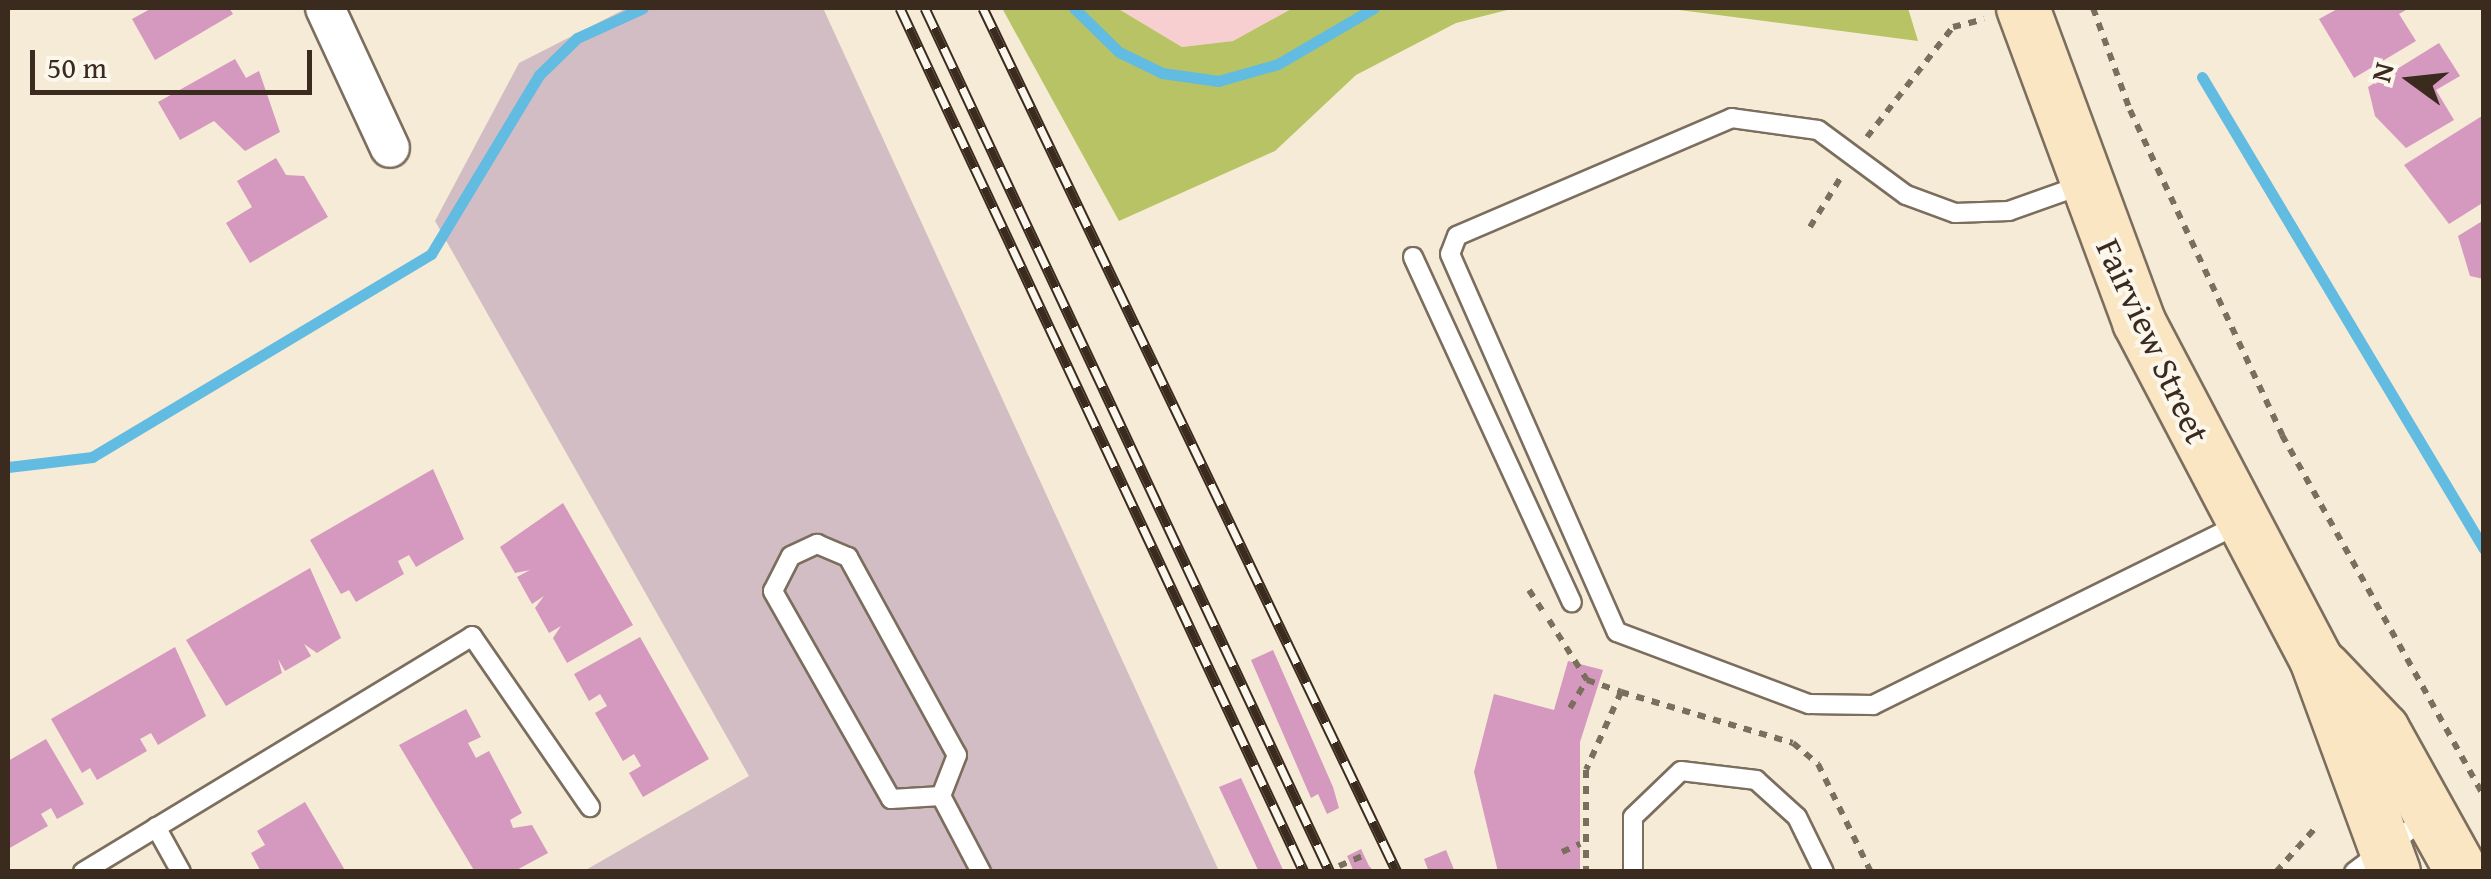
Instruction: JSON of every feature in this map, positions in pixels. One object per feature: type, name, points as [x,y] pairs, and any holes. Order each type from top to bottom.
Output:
[{"type":"main road","name":"Fairview Street","points":[[2023,8],[2082,185],[2138,322],[2316,660],[2377,864]]},
{"type":"main road","name":"Fairview Street","points":[[2316,660],[2383,730],[2462,872]]},
{"type":"street","points":[[325,8],[390,148]]},
{"type":"lane","points":[[2082,185],[2009,210],[1955,213],[1906,195],[1856,153],[1799,122],[1732,118],[1457,236],[1452,270],[1616,632],[1809,704],[1874,705],[2241,524]]},
{"type":"lane","points":[[1413,257],[1572,602]]},
{"type":"lane","points":[[941,796],[890,799],[773,591],[791,556],[817,544],[848,557],[958,756],[941,796],[975,869]]},
{"type":"lane","points":[[83,872],[472,636],[590,806]]},
{"type":"lane","points":[[1634,872],[1632,817],[1681,771],[1756,780],[1797,817],[1824,872]]},
{"type":"lane","points":[[2377,864],[2432,814]]},
{"type":"lane","points":[[156,827],[180,872]]},
{"type":"path","points":[[1810,227],[1856,153],[1953,27],[2023,8]]},
{"type":"path","points":[[2094,8],[2130,110],[2282,434],[2484,796]]},
{"type":"path","points":[[1530,590],[1587,680],[1621,692],[1586,770],[1580,844],[1586,872]]},
{"type":"path","points":[[1570,708],[1587,680]]},
{"type":"path","points":[[2276,872],[2317,826]]},
{"type":"path","points":[[1562,852],[1580,844]]},
{"type":"path","points":[[1339,866],[1363,856]]},
{"type":"shaded area","points":[[627,8],[823,8],[1219,871],[584,871],[749,776],[435,221],[519,63]]},
{"type":"shaded area","points":[[1117,8],[1293,8],[1233,41],[1182,47]]},
{"type":"green space","points":[[1002,8],[1117,8],[1182,47],[1233,41],[1293,8],[1515,8],[1456,23],[1356,75],[1275,151],[1119,221]]},
{"type":"green space","points":[[1664,8],[1908,8],[1918,41]]},
{"type":"building","points":[[152,8],[229,8],[233,14],[155,60],[132,19]]},
{"type":"building","points":[[2339,8],[2409,8],[2399,14],[2416,41],[2354,78],[2319,19]]},
{"type":"building","points":[[2439,43],[2460,76],[2436,90],[2454,120],[2406,148],[2375,116],[2368,87]]},
{"type":"building","points":[[235,59],[246,78],[259,71],[280,132],[245,151],[214,121],[180,140],[158,102]]},
{"type":"building","points":[[2482,116],[2484,202],[2449,224],[2404,165]]},
{"type":"building","points":[[276,158],[286,175],[304,176],[328,217],[250,263],[226,223],[252,207],[237,181]]},
{"type":"building","points":[[2484,220],[2484,279],[2470,276],[2458,236]]},
{"type":"building","points":[[433,469],[464,539],[416,567],[409,555],[398,561],[404,574],[356,602],[349,590],[341,594],[310,540]]},
{"type":"building","points":[[563,503],[633,625],[567,663],[553,638],[561,626],[549,633],[535,608],[544,596],[532,604],[517,577],[530,570],[515,573],[500,547]]},
{"type":"building","points":[[310,568],[341,638],[317,653],[304,644],[311,656],[285,671],[278,659],[282,673],[226,706],[186,640]]},
{"type":"building","points":[[640,637],[709,759],[643,797],[629,773],[641,766],[634,754],[623,761],[595,713],[607,706],[600,694],[589,701],[574,674]]},
{"type":"building","points":[[175,647],[206,716],[158,745],[151,733],[140,739],[147,751],[97,780],[90,768],[82,773],[51,719]]},
{"type":"building","points":[[1273,650],[1333,787],[1339,808],[1327,814],[1318,794],[1311,798],[1251,660]]},
{"type":"building","points":[[1568,661],[1603,670],[1580,742],[1580,872],[1498,872],[1474,772],[1494,694],[1554,710]]},
{"type":"building","points":[[466,709],[481,737],[468,743],[476,758],[489,751],[522,813],[510,820],[513,828],[532,825],[548,853],[513,872],[475,872],[399,745]]},
{"type":"building","points":[[46,739],[84,804],[57,819],[51,808],[41,814],[48,826],[8,849],[8,761]]},
{"type":"building","points":[[1241,778],[1284,872],[1259,872],[1219,787]]},
{"type":"building","points":[[305,802],[346,872],[261,872],[251,853],[265,845],[257,831]]},
{"type":"building","points":[[1361,849],[1375,872],[1354,872],[1347,856]]},
{"type":"building","points":[[1446,850],[1455,872],[1429,872],[1424,859]]},
{"type":"waterway","points":[[8,467],[92,457],[431,254],[539,75],[577,38],[643,8]]},
{"type":"waterway","points":[[1074,8],[1119,52],[1162,73],[1218,81],[1278,64],[1374,8]]},
{"type":"waterway","points":[[2202,77],[2484,549]]},
{"type":"railway","points":[[900,8],[1304,872]]},
{"type":"railway","points":[[925,8],[1330,872]]},
{"type":"railway","points":[[983,8],[1397,872]]}]
